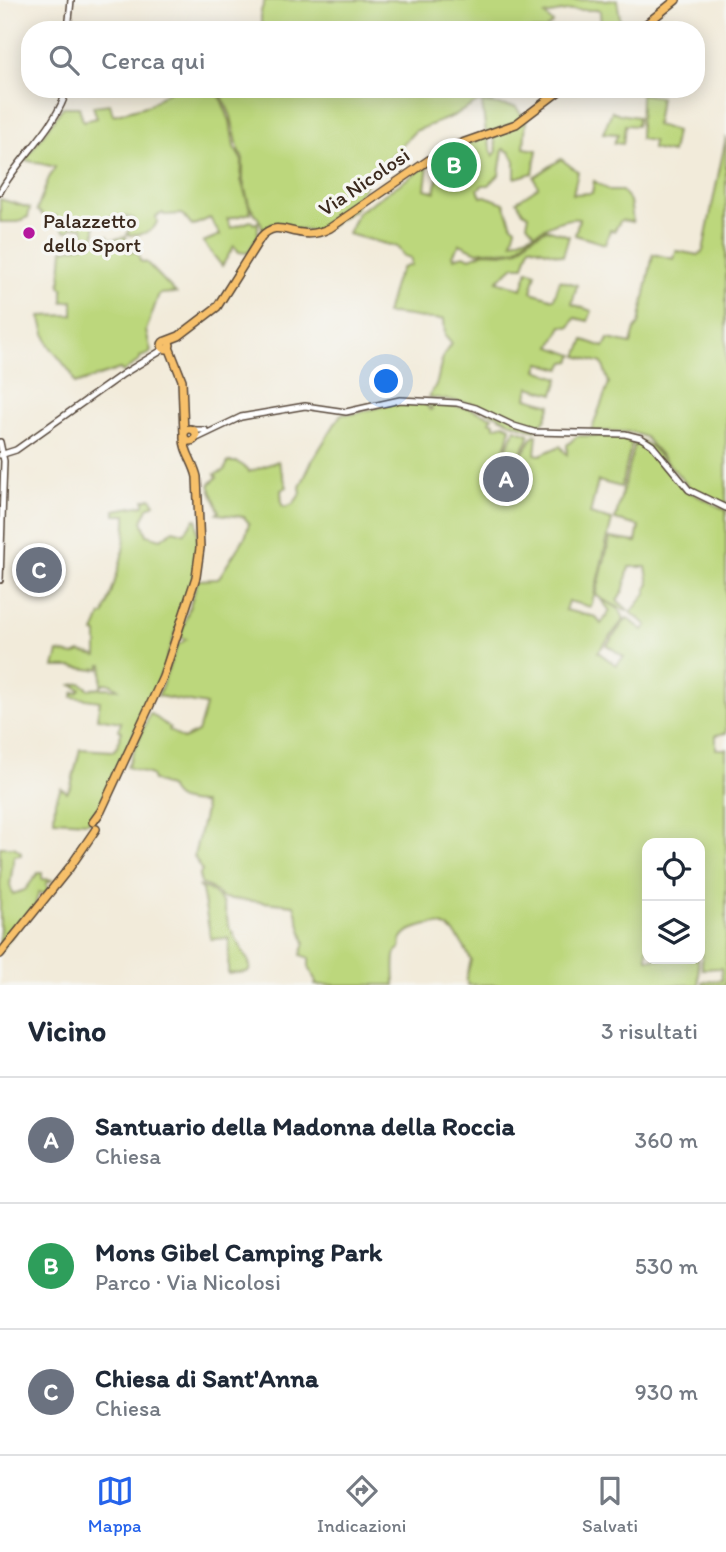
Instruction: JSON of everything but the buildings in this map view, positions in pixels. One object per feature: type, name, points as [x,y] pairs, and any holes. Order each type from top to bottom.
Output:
[{"type":"main road","points":[[650,21],[674,1]]},
{"type":"main road","name":"Via Nicolosi","points":[[166,346],[217,307],[259,240],[269,229],[279,228],[308,234],[330,228],[445,149],[516,124],[550,98]]},
{"type":"main road","points":[[0,954],[70,867],[93,828],[163,677],[196,577],[200,523],[197,477],[183,444],[187,432],[182,380],[166,346]]},
{"type":"main road","points":[[187,432],[195,433],[188,445],[190,457]]},
{"type":"street","points":[[69,21],[71,0]]},
{"type":"street","points":[[1,190],[57,116],[64,98]]},
{"type":"street","points":[[2,455],[16,450],[166,346]]},
{"type":"street","points":[[193,440],[241,417],[304,406],[346,412],[400,400],[464,404],[518,428],[534,432],[619,433],[641,438],[652,445],[689,490],[726,508]]},
{"type":"street","points":[[187,432],[212,429]]},
{"type":"street","points":[[0,443],[0,580]]},
{"type":"green space","points":[[265,0],[617,0],[620,21],[601,21],[600,10],[572,10],[545,15],[551,21],[261,21]]},
{"type":"green space","points":[[159,98],[221,98],[230,121],[234,147],[242,161],[241,180],[251,213],[227,219],[231,228],[251,221],[254,224],[258,222],[258,236],[248,253],[239,252],[234,246],[222,266],[203,242],[220,235],[210,218],[192,226],[182,214],[163,213],[156,216],[157,222],[149,232],[127,235],[134,219],[122,216],[100,219],[95,216],[95,238],[85,242],[83,227],[71,227],[71,231],[64,231],[56,216],[50,221],[37,210],[55,167],[25,160],[63,107],[79,107],[83,121],[97,118],[93,106],[110,104],[113,115],[149,105]]},
{"type":"green space","points":[[223,98],[494,98],[493,102],[478,102],[451,117],[415,131],[369,180],[359,195],[355,209],[326,228],[314,231],[272,224],[263,231],[249,204],[243,181],[243,158],[239,152],[231,116]]},
{"type":"green space","points":[[641,98],[660,98],[656,125],[676,131],[672,153],[652,149],[653,141],[640,139]]},
{"type":"green space","points":[[482,103],[516,107],[521,114],[527,115],[515,123],[486,134]]},
{"type":"green space","points":[[612,111],[638,117],[637,126],[625,125],[623,144],[614,143],[618,134],[603,133]]},
{"type":"green space","points":[[526,118],[524,148],[537,150],[533,173],[515,178],[515,161],[510,152],[503,149],[499,175],[489,185],[478,189],[481,197],[504,203],[512,225],[516,228],[512,242],[535,233],[527,224],[529,215],[523,212],[517,201],[538,187],[534,177],[561,159],[578,172],[573,194],[592,193],[594,181],[610,191],[622,191],[630,201],[633,222],[621,220],[614,231],[610,230],[605,244],[575,235],[579,219],[573,219],[546,227],[528,238],[516,249],[477,252],[460,244],[453,255],[454,258],[464,255],[470,258],[485,252],[503,253],[518,250],[529,239],[547,229],[569,236],[563,256],[530,246],[524,266],[514,266],[497,281],[522,289],[528,270],[536,273],[531,292],[554,299],[560,280],[577,285],[572,304],[592,311],[588,321],[575,318],[570,327],[562,326],[551,347],[574,355],[571,361],[565,362],[561,369],[540,363],[537,370],[559,378],[554,394],[529,387],[527,398],[551,405],[545,420],[535,430],[512,423],[474,404],[429,397],[437,382],[443,357],[452,344],[445,336],[444,319],[386,314],[395,281],[402,268],[411,265],[411,258],[404,256],[397,247],[348,234],[358,212],[428,165],[425,189],[435,192],[440,165],[448,160],[451,149],[477,142],[487,136],[493,156],[497,151],[493,134]]},
{"type":"green space","points":[[726,137],[726,506],[689,487],[645,437],[632,432],[591,431],[609,383],[602,363],[577,356],[584,340],[604,347],[608,339],[631,344],[639,324],[653,254],[674,259],[676,251],[698,255],[703,251]]},
{"type":"green space","points":[[0,199],[30,208],[28,217],[18,222],[0,222]]},
{"type":"green space","points":[[108,236],[109,240],[126,237],[128,252],[138,252],[140,261],[147,263],[176,293],[159,294],[146,331],[151,351],[149,354],[140,357],[140,360],[123,372],[120,369],[75,384],[71,373],[48,344],[40,316],[73,315],[73,301],[63,302],[63,288],[60,287],[63,250]]},
{"type":"green space","points":[[400,402],[425,403],[430,410],[432,409],[429,403],[469,408],[492,417],[490,421],[494,423],[494,427],[504,424],[510,427],[501,460],[503,474],[499,481],[490,480],[495,489],[494,494],[505,499],[513,492],[509,475],[534,435],[537,435],[535,454],[540,455],[560,446],[567,455],[567,445],[577,436],[620,435],[633,438],[621,487],[598,481],[590,514],[612,520],[591,607],[568,601],[565,610],[596,617],[601,624],[610,611],[602,601],[618,609],[624,619],[598,652],[616,665],[624,657],[607,645],[627,618],[643,630],[647,625],[631,613],[647,592],[649,584],[646,567],[629,567],[623,592],[617,600],[629,611],[596,595],[610,538],[636,542],[639,526],[615,520],[636,439],[652,447],[685,490],[726,510],[726,733],[716,735],[716,749],[726,749],[726,985],[703,985],[703,982],[722,980],[721,968],[702,969],[702,964],[705,964],[705,838],[642,838],[642,964],[698,964],[699,985],[468,985],[466,978],[471,960],[462,943],[446,927],[430,925],[410,931],[402,938],[395,956],[395,985],[315,985],[309,958],[301,955],[305,943],[294,905],[222,898],[211,888],[201,884],[199,875],[202,871],[194,856],[205,811],[203,803],[179,799],[170,788],[153,780],[151,775],[127,767],[150,713],[183,739],[198,732],[206,705],[158,696],[177,646],[186,639],[180,637],[198,580],[218,579],[246,535],[249,523],[244,517],[217,514],[219,511],[209,485],[217,477],[215,474],[224,471],[228,462],[237,462],[249,472],[278,461],[287,487],[281,490],[282,505],[285,507],[293,504],[301,493],[300,487],[312,461],[341,414],[353,414]]},
{"type":"green space","points":[[515,429],[529,434],[508,474],[505,473],[502,460]]},
{"type":"green space","points":[[151,498],[155,504],[148,508],[142,521],[147,535],[161,539],[173,530],[184,533],[197,519],[198,554],[195,573],[162,673],[94,819],[87,822],[54,820],[55,801],[61,788],[67,792],[71,786],[80,749],[113,751],[122,731],[119,730],[121,722],[97,718],[100,701],[72,697],[74,692],[77,693],[80,689],[72,685],[81,683],[89,689],[118,689],[111,684],[104,683],[101,686],[103,665],[95,670],[54,667],[58,652],[74,655],[80,652],[97,656],[97,634],[94,633],[101,615],[104,615],[125,541],[126,515],[115,515],[115,510],[144,505],[144,500]]},
{"type":"green space","points":[[0,847],[14,847],[21,852],[21,855],[14,856],[10,885],[13,894],[25,890],[38,873],[42,873],[42,879],[53,880],[46,883],[48,890],[44,894],[39,892],[35,905],[0,951]]},
{"type":"green space","points":[[198,886],[210,890],[223,903],[229,926],[249,962],[250,969],[247,972],[228,974],[229,938],[211,939],[202,890]]},
{"type":"place","name":"Mons Gibel Camping Park","points":[[454,165]]},
{"type":"place","name":"Palazzetto dello Sport","points":[[29,233]]},
{"type":"place","name":"Santuario della Madonna della Roccia","points":[[506,479]]},
{"type":"place","name":"Chiesa di Sant'Anna","points":[[39,570]]}]
